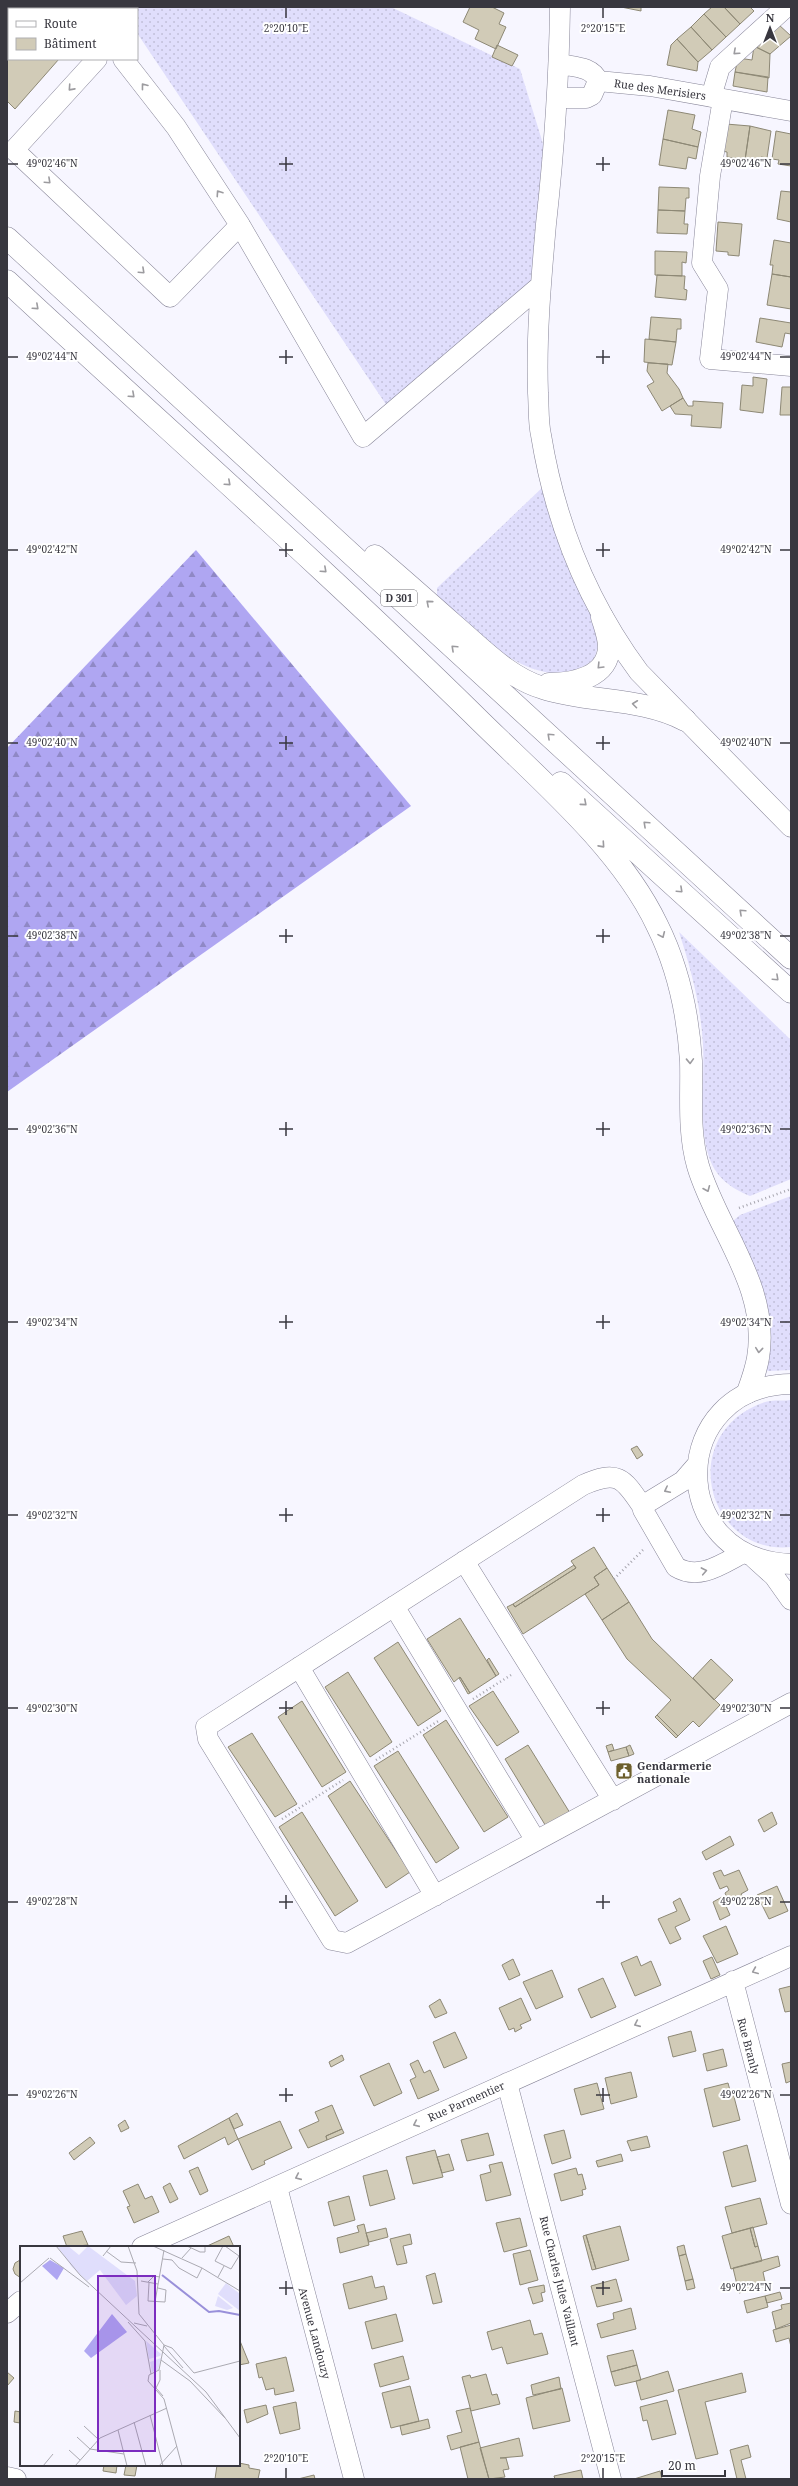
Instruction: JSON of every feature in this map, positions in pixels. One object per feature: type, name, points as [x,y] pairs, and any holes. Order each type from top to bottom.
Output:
[{"type":"highway","points":[[7,233],[485,652],[524,679],[543,688],[576,696],[660,708],[684,720]]},
{"type":"highway","name":"D 301","points":[[7,238],[791,958]]},
{"type":"highway","name":"D 301","points":[[7,281],[386,629],[594,812],[791,992]]},
{"type":"highway","points":[[524,679],[544,684],[562,684],[580,681],[592,674],[605,661],[609,648],[602,617]]},
{"type":"highway","points":[[386,629],[556,796],[604,847],[644,902],[666,945],[683,998],[689,1030],[693,1147],[701,1175],[747,1276],[757,1307],[760,1346],[758,1360],[748,1392]]},
{"type":"street","points":[[560,7],[558,98],[540,286],[537,362],[540,434],[562,526],[585,585],[602,617],[639,672],[684,720],[791,827]]},
{"type":"street","points":[[786,7],[720,67],[702,263],[718,289],[710,359],[791,366]]},
{"type":"street","points":[[96,60],[14,150],[170,297],[240,226]]},
{"type":"street","points":[[124,60],[176,127],[240,226],[363,437],[540,286]]},
{"type":"street","points":[[558,98],[586,98],[592,95],[598,80],[595,74],[588,69],[559,69]]},
{"type":"street","name":"Rue des Merisiers","points":[[598,80],[791,111]]},
{"type":"street","points":[[791,1384],[773,1385],[748,1392],[723,1410],[705,1435],[696,1466],[699,1497],[708,1520],[723,1539],[749,1556],[774,1576],[791,1600]]},
{"type":"street","points":[[642,1506],[683,1481],[696,1466]]},
{"type":"street","points":[[791,1564],[776,1563],[749,1556],[710,1571],[684,1572],[676,1567],[642,1506],[630,1488],[620,1479],[602,1476],[583,1485],[206,1727],[208,1739],[332,1940],[347,1943],[791,1703]]},
{"type":"street","points":[[464,1561],[612,1800]]},
{"type":"street","points":[[394,1606],[536,1841]]},
{"type":"street","points":[[299,1667],[435,1896]]},
{"type":"street","name":"Rue Parmentier","points":[[144,2246],[732,1981],[791,1956]]},
{"type":"street","name":"Rue Branly","points":[[732,1981],[791,2204]]},
{"type":"street","name":"Rue Charles Jules Vaillant","points":[[507,2083],[611,2479]]},
{"type":"street","name":"Avenue Landouzy","points":[[277,2187],[354,2479]]},
{"type":"street","points":[[7,2313],[20,2302]]},
{"type":"street","points":[[7,2478],[16,2479]]},
{"type":"path","points":[[718,1215],[791,1189]]},
{"type":"path","points":[[614,1579],[658,1536]]},
{"type":"path","points":[[264,1830],[528,1664]]},
{"type":"shaded area","points":[[391,7],[520,69],[552,173],[540,286],[391,412],[138,34],[138,8],[120,8]]},
{"type":"shaded area","points":[[545,485],[598,634],[597,647],[593,660],[577,669],[558,673],[538,670],[519,663],[501,652],[466,623],[437,595],[437,588]]},
{"type":"shaded area","points":[[679,932],[791,1040],[791,1179],[750,1196],[731,1186],[725,1181],[716,1171],[709,1157],[703,1116],[702,1030],[698,1002],[688,960]]},
{"type":"shaded area","points":[[791,1196],[791,1370],[768,1371],[766,1370],[733,1221],[740,1215]]},
{"type":"shaded area","points":[[791,1400],[791,1547],[766,1546],[744,1537],[728,1522],[716,1502],[711,1480],[712,1458],[721,1436],[741,1414],[761,1403]]},
{"type":"green space","points":[[196,550],[411,806],[7,1092],[7,748]]},
{"type":"building","points":[[7,7],[82,7],[83,8],[8,8],[8,60],[58,60],[15,109],[7,101]]},
{"type":"building","points":[[470,7],[492,7],[504,13],[499,24],[506,27],[496,49],[475,39],[479,30],[463,22]]},
{"type":"building","points":[[621,7],[641,7],[641,11]]},
{"type":"building","points":[[712,7],[724,7],[740,24],[726,37],[704,14]]},
{"type":"building","points":[[724,7],[750,7],[754,11],[740,24]]},
{"type":"building","points":[[704,14],[726,37],[712,50],[691,27]]},
{"type":"building","points":[[778,24],[791,36],[770,54],[754,46]]},
{"type":"building","points":[[691,27],[712,50],[698,62],[677,39]]},
{"type":"building","points":[[677,39],[698,62],[697,71],[667,65],[671,45]]},
{"type":"building","points":[[497,45],[518,55],[512,66],[492,57]]},
{"type":"building","points":[[754,46],[770,54],[769,78],[735,72],[738,58],[752,60]]},
{"type":"building","points":[[735,72],[768,77],[767,92],[733,86]]},
{"type":"building","points":[[668,110],[695,115],[692,129],[701,132],[698,147],[663,139]]},
{"type":"building","points":[[726,124],[750,126],[745,160],[727,157],[727,152],[722,151]]},
{"type":"building","points":[[750,126],[771,131],[767,158],[761,157],[760,163],[745,160]]},
{"type":"building","points":[[776,131],[791,134],[791,166],[778,164],[779,160],[772,159]]},
{"type":"building","points":[[663,139],[698,147],[696,159],[688,157],[686,169],[659,165]]},
{"type":"building","points":[[659,187],[689,188],[689,198],[686,198],[685,211],[658,210]]},
{"type":"building","points":[[781,191],[791,192],[791,222],[777,219]]},
{"type":"building","points":[[658,210],[685,211],[684,224],[688,224],[687,234],[657,233]]},
{"type":"building","points":[[718,222],[742,224],[739,256],[728,255],[728,252],[716,251]]},
{"type":"building","points":[[774,240],[791,243],[791,277],[772,274],[773,265],[770,265]]},
{"type":"building","points":[[655,251],[687,252],[686,263],[682,262],[682,276],[655,275]]},
{"type":"building","points":[[772,274],[791,277],[791,309],[767,305]]},
{"type":"building","points":[[657,275],[685,276],[684,289],[687,290],[686,300],[655,297]]},
{"type":"building","points":[[651,317],[681,319],[681,329],[677,329],[676,342],[649,339]]},
{"type":"building","points":[[760,318],[791,323],[791,334],[785,333],[782,347],[756,342]]},
{"type":"building","points":[[645,339],[676,342],[672,365],[644,362]]},
{"type":"building","points":[[648,363],[668,364],[667,373],[679,389],[683,398],[662,411],[647,386],[654,382],[647,371]]},
{"type":"building","points":[[753,377],[767,379],[763,413],[740,410],[742,385],[753,386]]},
{"type":"building","points":[[782,387],[791,387],[791,415],[780,415]]},
{"type":"building","points":[[683,398],[688,406],[693,406],[693,401],[723,403],[721,428],[691,426],[692,415],[675,414],[670,406]]},
{"type":"building","points":[[637,1446],[643,1455],[637,1459],[631,1449]]},
{"type":"building","points":[[594,1547],[607,1568],[594,1577],[599,1585],[523,1634],[507,1607],[513,1604],[515,1607],[576,1568],[571,1561]]},
{"type":"building","points":[[574,1565],[576,1568],[515,1607],[513,1604]]},
{"type":"building","points":[[607,1568],[629,1602],[602,1620],[585,1594],[599,1585],[594,1577]]},
{"type":"building","points":[[629,1602],[652,1639],[720,1705],[699,1727],[693,1721],[678,1736],[657,1715],[671,1700],[627,1659],[602,1620]]},
{"type":"building","points":[[460,1618],[496,1676],[470,1693],[460,1677],[454,1682],[427,1639]]},
{"type":"building","points":[[398,1642],[441,1711],[418,1726],[374,1658]]},
{"type":"building","points":[[489,1658],[499,1674],[496,1676],[487,1660]]},
{"type":"building","points":[[711,1659],[733,1680],[714,1700],[693,1678]]},
{"type":"building","points":[[348,1672],[392,1742],[370,1757],[325,1687]]},
{"type":"building","points":[[460,1677],[470,1693],[468,1694],[459,1678]]},
{"type":"building","points":[[493,1691],[519,1732],[497,1746],[469,1706]]},
{"type":"building","points":[[302,1701],[346,1772],[322,1787],[278,1717]]},
{"type":"building","points":[[657,1715],[678,1736],[676,1738],[655,1717]]},
{"type":"building","points":[[446,1720],[508,1817],[484,1832],[423,1735]]},
{"type":"building","points":[[252,1733],[297,1804],[275,1817],[228,1747]]},
{"type":"building","points":[[612,1744],[614,1750],[608,1752],[606,1746]]},
{"type":"building","points":[[528,1745],[570,1813],[547,1828],[505,1759]]},
{"type":"building","points":[[630,1745],[634,1754],[629,1756],[626,1747]]},
{"type":"building","points":[[626,1747],[629,1756],[611,1761],[608,1752]]},
{"type":"building","points":[[398,1751],[459,1848],[436,1863],[374,1766]]},
{"type":"building","points":[[350,1781],[410,1872],[386,1888],[328,1796]]},
{"type":"building","points":[[302,1812],[358,1901],[335,1916],[279,1827]]},
{"type":"building","points":[[772,1812],[777,1824],[764,1832],[758,1820]]},
{"type":"building","points":[[730,1836],[734,1845],[706,1860],[702,1852]]},
{"type":"building","points":[[721,1870],[724,1876],[739,1870],[748,1890],[741,1894],[743,1897],[738,1900],[736,1896],[728,1900],[725,1893],[729,1890],[727,1886],[720,1889],[713,1873]]},
{"type":"building","points":[[777,1886],[788,1911],[769,1919],[757,1895]]},
{"type":"building","points":[[722,1897],[730,1915],[720,1920],[713,1902]]},
{"type":"building","points":[[680,1898],[690,1920],[675,1927],[681,1939],[670,1944],[658,1919],[677,1911],[673,1902]]},
{"type":"building","points":[[726,1926],[738,1954],[717,1963],[703,1936]]},
{"type":"building","points":[[637,1956],[641,1966],[651,1961],[661,1985],[635,1996],[621,1963]]},
{"type":"building","points":[[712,1957],[720,1975],[711,1979],[703,1961]]},
{"type":"building","points":[[513,1959],[520,1975],[509,1980],[502,1965]]},
{"type":"building","points":[[552,1970],[563,1997],[536,2009],[523,1982]]},
{"type":"building","points":[[603,1978],[616,2007],[591,2018],[578,1989]]},
{"type":"building","points":[[791,1986],[791,2011],[785,2012],[779,1989]]},
{"type":"building","points":[[521,1998],[531,2020],[520,2025],[522,2028],[515,2032],[514,2028],[509,2030],[499,2008]]},
{"type":"building","points":[[440,1999],[447,2013],[435,2018],[429,2006]]},
{"type":"building","points":[[691,2031],[696,2051],[673,2057],[668,2037]]},
{"type":"building","points":[[455,2032],[467,2058],[444,2068],[433,2042]]},
{"type":"building","points":[[723,2049],[727,2066],[707,2071],[703,2054]]},
{"type":"building","points":[[342,2055],[344,2060],[331,2067],[329,2062]]},
{"type":"building","points":[[418,2060],[424,2073],[430,2070],[439,2090],[418,2099],[410,2080],[416,2077],[410,2064]]},
{"type":"building","points":[[791,2062],[791,2081],[786,2083],[782,2064]]},
{"type":"building","points":[[389,2063],[402,2093],[374,2106],[360,2076]]},
{"type":"building","points":[[631,2072],[637,2097],[611,2104],[605,2078]]},
{"type":"building","points":[[597,2083],[604,2109],[581,2115],[574,2089]]},
{"type":"building","points":[[728,2083],[731,2094],[733,2093],[740,2120],[713,2127],[704,2089]]},
{"type":"building","points":[[332,2105],[342,2129],[326,2136],[327,2140],[308,2148],[299,2130],[319,2121],[315,2112]]},
{"type":"building","points":[[237,2113],[243,2125],[234,2129],[229,2118]]},
{"type":"building","points":[[229,2118],[238,2139],[228,2145],[225,2137],[184,2159],[178,2146]]},
{"type":"building","points":[[125,2120],[129,2128],[121,2132],[118,2125]]},
{"type":"building","points":[[280,2121],[292,2148],[264,2161],[265,2164],[252,2170],[238,2139]]},
{"type":"building","points":[[342,2129],[344,2133],[327,2140],[326,2136]]},
{"type":"building","points":[[564,2130],[571,2158],[552,2164],[544,2135]]},
{"type":"building","points":[[488,2133],[494,2155],[467,2161],[461,2140]]},
{"type":"building","points":[[647,2136],[650,2147],[631,2151],[627,2141]]},
{"type":"building","points":[[90,2137],[95,2143],[74,2160],[69,2153]]},
{"type":"building","points":[[747,2145],[756,2181],[732,2187],[723,2152]]},
{"type":"building","points":[[435,2150],[443,2177],[413,2184],[406,2157]]},
{"type":"building","points":[[449,2154],[454,2170],[442,2173],[437,2157]]},
{"type":"building","points":[[621,2154],[623,2161],[598,2167],[596,2161]]},
{"type":"building","points":[[502,2162],[511,2195],[486,2201],[480,2175],[491,2172],[489,2165]]},
{"type":"building","points":[[198,2167],[208,2191],[200,2195],[189,2171]]},
{"type":"building","points":[[576,2168],[578,2175],[582,2174],[586,2189],[582,2190],[583,2195],[561,2201],[554,2174]]},
{"type":"building","points":[[387,2170],[395,2199],[370,2206],[363,2176]]},
{"type":"building","points":[[170,2183],[178,2199],[170,2203],[163,2187]]},
{"type":"building","points":[[138,2184],[145,2199],[152,2196],[159,2212],[134,2223],[127,2207],[130,2206],[123,2191]]},
{"type":"building","points":[[349,2196],[355,2220],[334,2226],[328,2202]]},
{"type":"building","points":[[760,2198],[767,2224],[732,2233],[725,2207]]},
{"type":"building","points":[[520,2218],[527,2246],[504,2252],[496,2223]]},
{"type":"building","points":[[364,2224],[369,2245],[340,2253],[337,2238],[359,2232],[357,2226]]},
{"type":"building","points":[[620,2226],[629,2260],[596,2269],[586,2235]]},
{"type":"building","points":[[753,2227],[758,2246],[755,2247],[750,2228]]},
{"type":"building","points":[[386,2228],[388,2237],[369,2242],[366,2233]]},
{"type":"building","points":[[750,2228],[755,2247],[758,2246],[762,2261],[731,2269],[722,2236]]},
{"type":"building","points":[[82,2231],[88,2245],[67,2246],[63,2236]]},
{"type":"building","points":[[410,2234],[412,2244],[403,2246],[407,2263],[397,2265],[390,2239]]},
{"type":"building","points":[[586,2235],[596,2269],[592,2270],[583,2236]]},
{"type":"building","points":[[229,2236],[234,2246],[207,2246]]},
{"type":"building","points":[[684,2245],[686,2254],[679,2256],[677,2247]]},
{"type":"building","points":[[530,2250],[538,2280],[520,2285],[513,2254]]},
{"type":"building","points":[[686,2254],[693,2279],[685,2281],[679,2256]]},
{"type":"building","points":[[778,2256],[780,2266],[763,2272],[766,2286],[739,2293],[733,2268]]},
{"type":"building","points":[[20,2260],[20,2277],[15,2274],[13,2269],[15,2263]]},
{"type":"building","points":[[435,2273],[442,2302],[433,2304],[426,2276]]},
{"type":"building","points":[[372,2276],[375,2288],[384,2286],[387,2299],[349,2309],[343,2284]]},
{"type":"building","points":[[616,2279],[622,2301],[597,2307],[591,2286]]},
{"type":"building","points":[[693,2279],[695,2288],[687,2290],[685,2281]]},
{"type":"building","points":[[544,2285],[545,2292],[541,2293],[543,2301],[533,2304],[528,2288]]},
{"type":"building","points":[[780,2292],[782,2299],[767,2303],[765,2296]]},
{"type":"building","points":[[765,2296],[768,2307],[747,2313],[744,2301]]},
{"type":"building","points":[[791,2303],[791,2323],[776,2329],[772,2312],[782,2309],[781,2305]]},
{"type":"building","points":[[631,2308],[636,2329],[601,2338],[597,2324],[614,2319],[613,2313]]},
{"type":"building","points":[[396,2314],[403,2341],[372,2349],[365,2322]]},
{"type":"building","points":[[530,2320],[534,2335],[542,2333],[548,2354],[507,2364],[502,2347],[492,2350],[487,2332]]},
{"type":"building","points":[[791,2325],[791,2347],[789,2338],[776,2342],[773,2330]]},
{"type":"building","points":[[240,2341],[249,2363],[240,2365]]},
{"type":"building","points":[[633,2350],[637,2365],[611,2372],[607,2356]]},
{"type":"building","points":[[403,2356],[409,2379],[380,2387],[374,2364]]},
{"type":"building","points":[[286,2357],[294,2391],[275,2395],[274,2388],[266,2390],[262,2377],[259,2378],[256,2364]]},
{"type":"building","points":[[637,2365],[641,2380],[615,2386],[611,2372]]},
{"type":"building","points":[[668,2371],[674,2391],[641,2400],[636,2381]]},
{"type":"building","points":[[7,2372],[14,2378],[7,2386]]},
{"type":"building","points":[[742,2373],[746,2392],[705,2402],[718,2454],[696,2459],[678,2390]]},
{"type":"building","points":[[486,2374],[492,2395],[497,2394],[500,2404],[471,2411],[462,2377],[470,2375],[471,2378]]},
{"type":"building","points":[[559,2377],[561,2389],[533,2395],[531,2385]]},
{"type":"building","points":[[410,2386],[419,2421],[391,2428],[382,2393]]},
{"type":"building","points":[[562,2388],[570,2421],[533,2429],[526,2398]]},
{"type":"building","points":[[667,2400],[676,2434],[652,2440],[647,2420],[643,2421],[640,2407]]},
{"type":"building","points":[[296,2402],[300,2429],[280,2434],[273,2407]]},
{"type":"building","points":[[266,2405],[268,2414],[247,2423],[244,2410]]},
{"type":"building","points":[[470,2408],[479,2442],[451,2450],[447,2436],[462,2432],[456,2411]]},
{"type":"building","points":[[15,2411],[20,2412],[20,2423],[14,2422]]},
{"type":"building","points":[[428,2419],[430,2428],[402,2435],[400,2426]]},
{"type":"building","points":[[519,2438],[523,2456],[500,2458],[506,2458],[509,2469],[503,2470],[505,2477],[489,2479],[480,2448]]},
{"type":"building","points":[[479,2442],[489,2479],[468,2479],[460,2447]]},
{"type":"building","points":[[748,2445],[751,2457],[741,2460],[746,2479],[737,2479],[730,2450]]},
{"type":"building","points":[[240,2463],[249,2465],[249,2468],[260,2470],[258,2479],[215,2479],[217,2466],[240,2466]]},
{"type":"building","points":[[104,2466],[117,2466],[116,2473],[103,2471]]},
{"type":"building","points":[[126,2466],[137,2466],[135,2476],[124,2475]]},
{"type":"building","points":[[581,2470],[583,2479],[555,2479],[554,2476]]},
{"type":"building","points":[[660,2471],[662,2479],[634,2479]]},
{"type":"building","points":[[314,2475],[315,2479],[298,2479]]},
{"type":"place","name":"Gendarmerie nationale","points":[[624,1771]]}]
